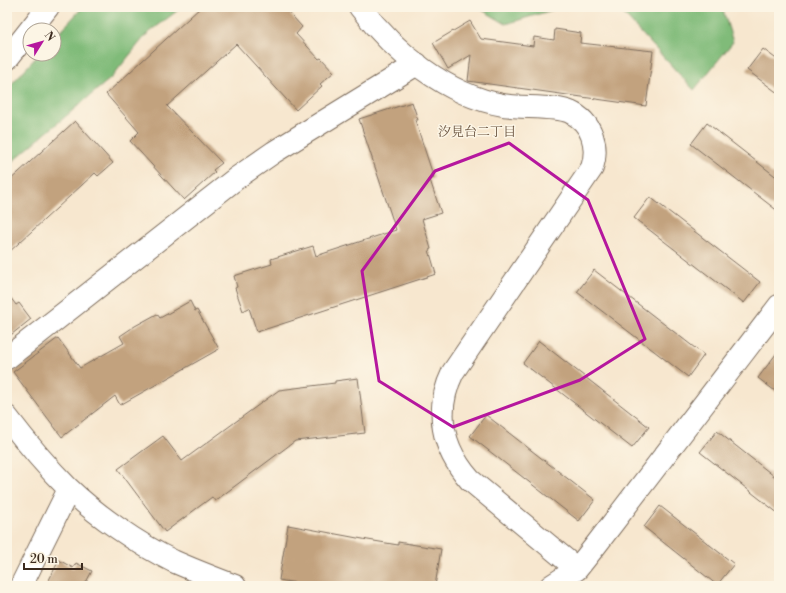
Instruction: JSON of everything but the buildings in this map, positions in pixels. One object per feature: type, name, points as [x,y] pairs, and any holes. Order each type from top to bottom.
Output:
[{"type":"street","points":[[7,59],[48,7]]},
{"type":"street","points":[[360,7],[393,43],[417,64],[442,82],[465,94],[484,101],[520,107],[568,111],[579,118],[590,130],[594,142],[596,157],[592,168],[453,372],[446,386],[442,411],[445,435],[449,450],[466,476],[577,569]]},
{"type":"street","points":[[7,358],[238,177],[274,152],[417,64]]},
{"type":"street","points":[[551,586],[577,569],[779,306]]},
{"type":"street","points":[[7,417],[30,446],[69,489],[102,515],[136,540],[172,560],[235,586]]},
{"type":"street","points":[[21,586],[69,489]]},
{"type":"highlighted area","points":[[509,143],[588,200],[645,339],[580,380],[453,427],[379,381],[362,271],[435,171]]},
{"type":"green space","points":[[83,7],[182,7],[146,35],[111,78],[7,166],[7,89],[32,62],[62,62],[62,29]]},
{"type":"green space","points":[[477,7],[562,7],[506,24]]},
{"type":"green space","points":[[617,7],[722,7],[733,42],[694,90]]},
{"type":"district","name":"汐見台二丁目","points":[[477,132]]}]
